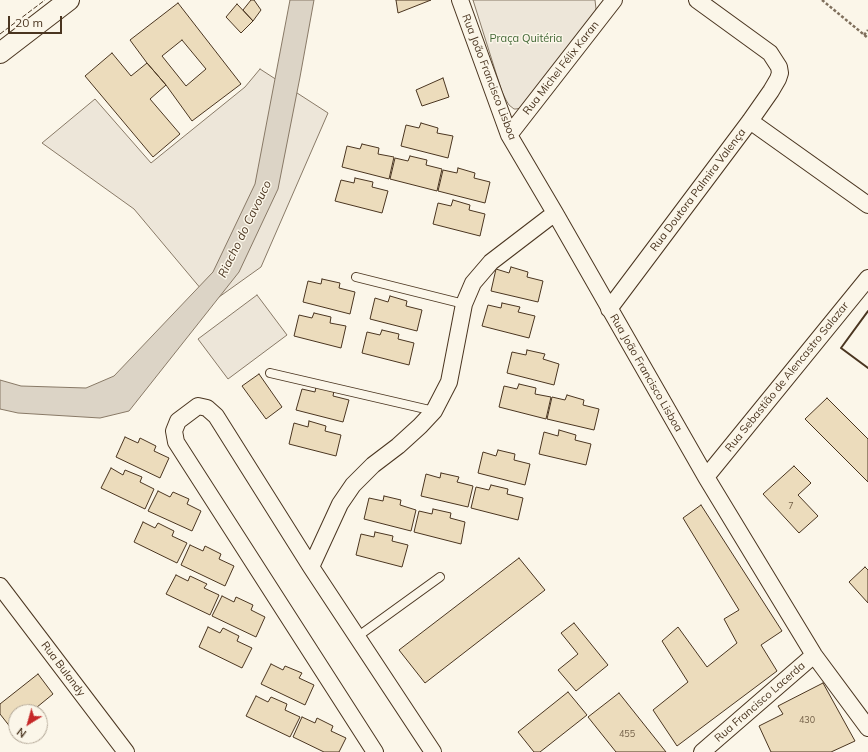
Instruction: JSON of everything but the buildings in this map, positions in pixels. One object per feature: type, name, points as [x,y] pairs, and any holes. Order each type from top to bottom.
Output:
[{"type":"street","points":[[0,53],[69,0]]},
{"type":"street","name":"Rua João Francisco Lisboa","points":[[460,0],[509,135],[706,477],[814,655],[868,728]]},
{"type":"street","name":"Rua Doutora Palmira Valença","points":[[609,309],[750,121],[778,79],[780,73],[779,67],[770,53],[697,0]]},
{"type":"street","name":"Rua Michel Félix Karan","points":[[509,135],[610,1]]},
{"type":"street","points":[[750,121],[868,205]]},
{"type":"street","points":[[311,568],[340,504],[353,485],[373,465],[404,441],[434,411],[449,382],[464,304],[473,283],[491,262],[555,214]]},
{"type":"street","name":"Rua Sebastião de Alencastro Salazar","points":[[706,477],[868,278]]},
{"type":"street","points":[[375,752],[176,442],[174,431],[178,421],[198,406],[207,408],[216,416],[311,568],[433,752]]},
{"type":"street","name":"Rua Bulandy","points":[[0,586],[126,752]]},
{"type":"street","name":"Rua Francisco Lacerda","points":[[705,751],[814,655]]},
{"type":"lane","points":[[356,277],[464,304]]},
{"type":"lane","points":[[270,373],[434,411]]},
{"type":"lane","points":[[357,637],[440,577]]},
{"type":"path","points":[[822,0],[868,38]]},
{"type":"path","points":[[864,35],[868,30]]},
{"type":"green space","name":"Praça Quitéria","points":[[473,0],[595,0],[596,9],[521,108],[514,109],[509,105],[502,92]]},
{"type":"green space","points":[[260,69],[328,113],[261,267],[212,302],[134,209],[42,143],[95,99],[151,163],[245,87]]},
{"type":"green space","points":[[257,295],[287,335],[228,379],[198,339]]},
{"type":"water","name":"Riacho do Cavouco","points":[[290,0],[314,0],[300,77],[278,189],[239,272],[129,411],[100,418],[18,413],[0,409],[0,380],[21,386],[86,388],[114,376],[213,272],[255,184]]},
{"type":"fence","points":[[0,34],[45,0]]},
{"type":"wall","points":[[868,311],[841,348],[868,368]]}]
